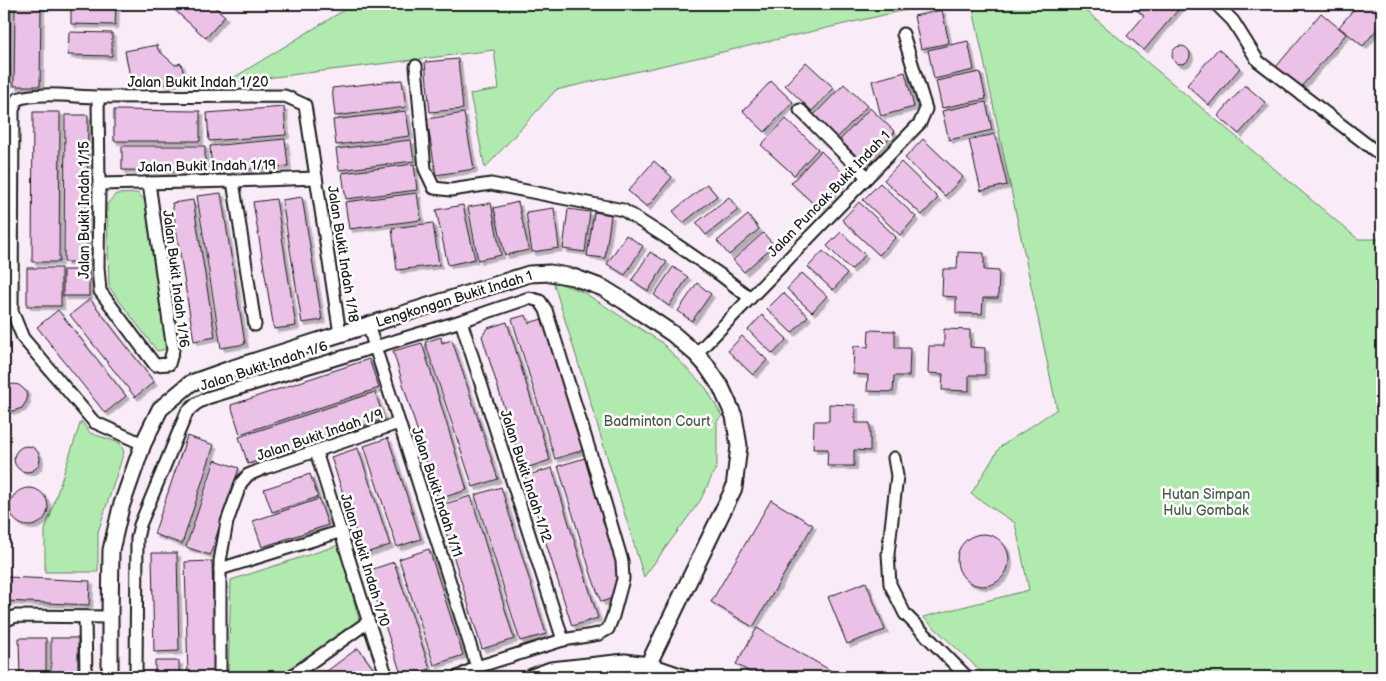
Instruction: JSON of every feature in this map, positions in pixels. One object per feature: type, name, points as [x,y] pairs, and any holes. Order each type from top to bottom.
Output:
[{"type":"street","points":[[1219,4],[1233,21],[1258,61],[1378,153],[1382,154]]},
{"type":"street","name":"Jalan Puncak Bukit Indah 1","points":[[696,354],[920,123],[926,109],[903,34]]},
{"type":"street","points":[[416,66],[425,169],[434,188],[451,190],[491,184],[623,210],[722,276],[750,298]]},
{"type":"street","name":"Jalan Bukit Indah 1/20","points":[[142,444],[94,422],[23,338],[12,311],[13,110],[16,100],[27,96],[285,96],[305,105],[316,178]]},
{"type":"street","name":"Jalan Bukit Indah 1/15","points":[[98,97],[98,267],[100,291],[155,365]]},
{"type":"street","points":[[800,110],[867,177]]},
{"type":"street","name":"Jalan Bukit Indah 1/19","points":[[99,184],[233,182],[316,178]]},
{"type":"street","name":"Jalan Bukit Indah 1/18","points":[[316,178],[340,334]]},
{"type":"street","points":[[233,182],[255,325]]},
{"type":"street","name":"Jalan Bukit Indah 1/16","points":[[149,183],[173,350],[169,364],[155,365]]},
{"type":"street","name":"Lengkongan Bukit Indah 1","points":[[110,677],[112,543],[121,507],[142,444],[160,409],[191,383],[529,274],[550,273],[573,277],[603,288],[673,334],[706,365],[721,387],[734,416],[739,446],[734,488],[646,673]]},
{"type":"street","name":"Jalan Bukit Indah 1/6","points":[[136,677],[137,538],[140,525],[187,412],[207,398],[460,321],[529,298],[540,301],[546,310],[622,561],[623,579],[608,629],[599,634],[562,640]]},
{"type":"street","name":"Jalan Bukit Indah 1/12","points":[[460,321],[562,640]]},
{"type":"street","name":"Jalan Bukit Indah 1/11","points":[[368,325],[477,667]]},
{"type":"street","name":"Jalan Bukit Indah 1/9","points":[[220,677],[220,561],[227,522],[241,483],[248,475],[399,423]]},
{"type":"street","name":"Jalan Bukit Indah 1/10","points":[[316,452],[342,531],[368,622],[387,677]]},
{"type":"street","points":[[894,458],[897,476],[888,554],[890,584],[905,614],[967,677]]},
{"type":"street","points":[[220,569],[342,531]]},
{"type":"street","points":[[4,621],[16,616],[110,617]]},
{"type":"street","points":[[85,617],[86,677]]},
{"type":"street","points":[[290,677],[368,622]]},
{"type":"street","points":[[458,677],[477,667],[562,640]]},
{"type":"street","points":[[532,677],[551,670],[624,662],[646,673]]},
{"type":"street","points":[[570,677],[580,674],[622,673],[646,673],[683,677]]},
{"type":"green space","points":[[354,4],[932,4],[556,90],[485,168],[470,94],[499,89],[494,50],[225,83]]},
{"type":"green space","name":"Hutan Simpan Hulu Gombak","points":[[972,4],[1078,4],[1358,239],[1382,239],[1382,677],[987,677],[923,617],[1029,590],[1015,523],[971,494],[1000,447],[1057,409]]},
{"type":"green space","points":[[137,193],[145,200],[167,349],[157,351],[109,287],[107,204],[116,194]]},
{"type":"green space","name":"Badminton Court","points":[[553,281],[583,292],[661,342],[706,388],[722,416],[717,421],[717,466],[700,501],[644,577]]},
{"type":"green space","points":[[81,421],[90,433],[120,443],[124,452],[98,532],[98,572],[45,572],[45,530]]},
{"type":"green space","points":[[339,545],[360,623],[282,677],[228,677],[231,580]]},
{"type":"building","points":[[4,4],[10,4],[10,83],[4,83]]},
{"type":"building","points":[[15,4],[41,4],[40,86],[14,86]]},
{"type":"building","points":[[71,4],[116,4],[115,25],[71,24]]},
{"type":"building","points":[[168,4],[211,4],[225,16],[206,38]]},
{"type":"building","points":[[1134,4],[1183,4],[1144,50],[1127,36],[1144,16],[1132,6]]},
{"type":"building","points":[[1358,4],[1382,4],[1382,23],[1363,46],[1339,27]]},
{"type":"building","points":[[942,10],[949,43],[921,49],[914,16]]},
{"type":"building","points":[[1321,13],[1346,34],[1300,88],[1276,67]]},
{"type":"building","points":[[69,32],[112,33],[112,56],[68,55]]},
{"type":"building","points":[[968,41],[974,70],[934,79],[928,50]]},
{"type":"building","points":[[157,45],[158,50],[175,65],[181,63],[185,80],[164,85],[162,76],[131,82],[125,51]]},
{"type":"building","points":[[1181,46],[1189,51],[1190,55],[1185,63],[1181,64],[1173,59],[1172,55],[1177,47]]},
{"type":"building","points":[[1218,49],[1240,68],[1209,105],[1187,85]]},
{"type":"building","points":[[458,59],[463,109],[430,112],[425,62]]},
{"type":"building","points":[[806,62],[834,88],[812,111],[785,85]]},
{"type":"building","points":[[905,72],[914,107],[881,116],[872,81]]},
{"type":"building","points":[[980,72],[986,99],[942,108],[936,81]]},
{"type":"building","points":[[402,80],[406,107],[335,116],[332,88]]},
{"type":"building","points":[[771,81],[793,102],[765,132],[743,111]]},
{"type":"building","points":[[844,84],[867,106],[837,138],[813,116]]},
{"type":"building","points":[[1245,85],[1266,103],[1239,134],[1218,116]]},
{"type":"building","points":[[986,102],[992,130],[949,140],[942,111]]},
{"type":"building","points":[[284,107],[286,135],[209,141],[207,113]]},
{"type":"building","points":[[870,108],[895,132],[865,164],[840,140]]},
{"type":"building","points":[[114,110],[200,111],[200,141],[114,141]]},
{"type":"building","points":[[406,111],[410,136],[336,145],[333,120]]},
{"type":"building","points":[[33,112],[60,112],[59,262],[32,262]]},
{"type":"building","points":[[464,113],[474,169],[436,175],[427,119]]},
{"type":"building","points":[[65,115],[88,115],[87,262],[64,262]]},
{"type":"building","points":[[786,119],[818,149],[794,175],[761,145]]},
{"type":"building","points":[[995,134],[1007,185],[981,191],[969,140]]},
{"type":"building","points":[[285,139],[288,166],[212,172],[210,146]]},
{"type":"building","points":[[923,139],[963,177],[945,196],[905,158]]},
{"type":"building","points":[[411,140],[414,161],[339,170],[336,149]]},
{"type":"building","points":[[122,146],[205,146],[205,171],[122,170]]},
{"type":"building","points":[[821,151],[847,177],[818,208],[791,183]]},
{"type":"building","points":[[654,161],[672,177],[647,207],[628,191]]},
{"type":"building","points":[[901,162],[938,198],[922,215],[884,180]]},
{"type":"building","points":[[414,164],[417,190],[346,199],[342,173]]},
{"type":"building","points":[[880,183],[916,217],[900,235],[863,200]]},
{"type":"building","points":[[707,184],[717,196],[683,223],[673,211]]},
{"type":"building","points":[[221,193],[245,344],[221,348],[197,196]]},
{"type":"building","points":[[417,193],[421,220],[349,229],[345,202]]},
{"type":"building","points":[[302,197],[322,320],[302,323],[282,200]]},
{"type":"building","points":[[729,197],[738,210],[706,235],[696,223]]},
{"type":"building","points":[[276,199],[296,326],[274,329],[253,202]]},
{"type":"building","points":[[193,200],[215,337],[194,341],[172,203]]},
{"type":"building","points":[[518,202],[529,250],[505,255],[494,208]]},
{"type":"building","points":[[859,202],[896,237],[879,255],[842,220]]},
{"type":"building","points":[[491,203],[501,255],[478,260],[468,207]]},
{"type":"building","points":[[463,205],[475,259],[448,265],[436,210]]},
{"type":"building","points":[[554,208],[559,248],[532,252],[526,212]]},
{"type":"building","points":[[568,209],[590,212],[585,252],[563,249]]},
{"type":"building","points":[[594,212],[611,215],[605,258],[587,256]]},
{"type":"building","points":[[748,215],[759,229],[729,255],[717,241]]},
{"type":"building","points":[[433,223],[439,265],[397,270],[392,228]]},
{"type":"building","points":[[841,232],[865,255],[851,270],[827,246]]},
{"type":"building","points":[[763,233],[774,245],[744,272],[733,260]]},
{"type":"building","points":[[626,235],[643,246],[625,275],[607,264]]},
{"type":"building","points":[[823,251],[847,274],[833,290],[808,267]]},
{"type":"building","points":[[650,252],[667,262],[648,291],[632,280]]},
{"type":"building","points":[[958,252],[984,253],[984,270],[999,271],[998,298],[983,298],[982,314],[956,313],[956,297],[942,296],[943,269],[957,269]]},
{"type":"building","points":[[673,267],[688,277],[669,306],[654,295]]},
{"type":"building","points":[[27,268],[61,268],[61,306],[27,306]]},
{"type":"building","points":[[63,270],[89,270],[89,296],[63,296]]},
{"type":"building","points":[[802,273],[827,296],[812,312],[787,289]]},
{"type":"building","points":[[697,283],[711,294],[692,321],[678,311]]},
{"type":"building","points":[[783,293],[808,316],[792,333],[767,309]]},
{"type":"building","points":[[90,299],[154,382],[135,397],[70,315]]},
{"type":"building","points":[[58,310],[126,396],[105,413],[37,327]]},
{"type":"building","points":[[526,315],[529,323],[542,319],[583,450],[555,459],[512,319]]},
{"type":"building","points":[[762,315],[787,339],[773,354],[748,330]]},
{"type":"building","points":[[507,322],[550,460],[523,469],[482,336],[488,328]]},
{"type":"building","points":[[944,329],[970,330],[970,347],[985,348],[985,375],[969,375],[969,391],[942,390],[943,374],[928,373],[929,346],[944,346]]},
{"type":"building","points":[[869,330],[895,331],[895,348],[910,348],[909,376],[894,376],[893,392],[867,391],[868,375],[853,374],[854,346],[868,347]]},
{"type":"building","points":[[742,336],[767,360],[753,375],[728,351]]},
{"type":"building","points":[[441,337],[442,343],[452,340],[498,479],[473,487],[425,342]]},
{"type":"building","points":[[422,343],[467,490],[438,499],[393,351]]},
{"type":"building","points":[[369,359],[379,388],[240,434],[231,405]]},
{"type":"building","points":[[14,384],[19,385],[26,391],[27,400],[22,408],[13,411],[8,410],[4,406],[4,389]]},
{"type":"building","points":[[375,392],[384,419],[248,464],[239,437]]},
{"type":"building","points":[[829,404],[855,405],[855,423],[870,423],[870,451],[854,450],[854,466],[827,466],[828,449],[813,449],[814,421],[829,421]]},
{"type":"building","points":[[187,436],[214,445],[182,544],[154,534]]},
{"type":"building","points":[[388,438],[421,539],[397,547],[364,446]]},
{"type":"building","points":[[27,446],[36,450],[40,459],[36,468],[27,472],[18,468],[14,459],[18,450]]},
{"type":"building","points":[[358,448],[390,545],[363,554],[331,457]]},
{"type":"building","points":[[585,458],[620,569],[613,598],[601,602],[558,466]]},
{"type":"building","points":[[215,460],[239,468],[210,555],[186,547]]},
{"type":"building","points":[[552,468],[598,618],[572,626],[525,476]]},
{"type":"building","points":[[310,474],[318,497],[272,512],[264,489]]},
{"type":"building","points":[[501,487],[546,634],[520,641],[475,495]]},
{"type":"building","points":[[29,488],[36,489],[42,494],[47,500],[47,514],[42,520],[36,525],[29,526],[22,525],[16,520],[11,514],[10,507],[11,500],[16,494],[22,489]]},
{"type":"building","points":[[471,496],[514,639],[482,649],[438,506]]},
{"type":"building","points":[[319,499],[328,525],[262,547],[253,521]]},
{"type":"building","points":[[771,500],[813,525],[753,627],[711,602]]},
{"type":"building","points":[[978,534],[988,534],[997,538],[1005,546],[1009,560],[1005,574],[997,582],[988,586],[978,586],[969,582],[961,574],[957,565],[957,555],[961,546],[969,538]]},
{"type":"building","points":[[429,549],[463,655],[434,665],[399,559]]},
{"type":"building","points":[[152,553],[177,553],[179,651],[154,652]]},
{"type":"building","points":[[212,561],[215,677],[188,677],[185,562]]},
{"type":"building","points":[[394,562],[430,669],[403,677],[367,571]]},
{"type":"building","points":[[7,577],[90,581],[89,605],[6,601]]},
{"type":"building","points":[[866,582],[885,630],[847,644],[828,597]]},
{"type":"building","points":[[757,628],[842,677],[759,677],[736,664]]},
{"type":"building","points":[[19,638],[46,638],[46,677],[20,677]]},
{"type":"building","points":[[51,638],[78,638],[78,677],[51,677]]},
{"type":"building","points":[[358,648],[375,671],[367,677],[319,677]]},
{"type":"building","points":[[155,661],[179,661],[179,677],[155,677]]}]
